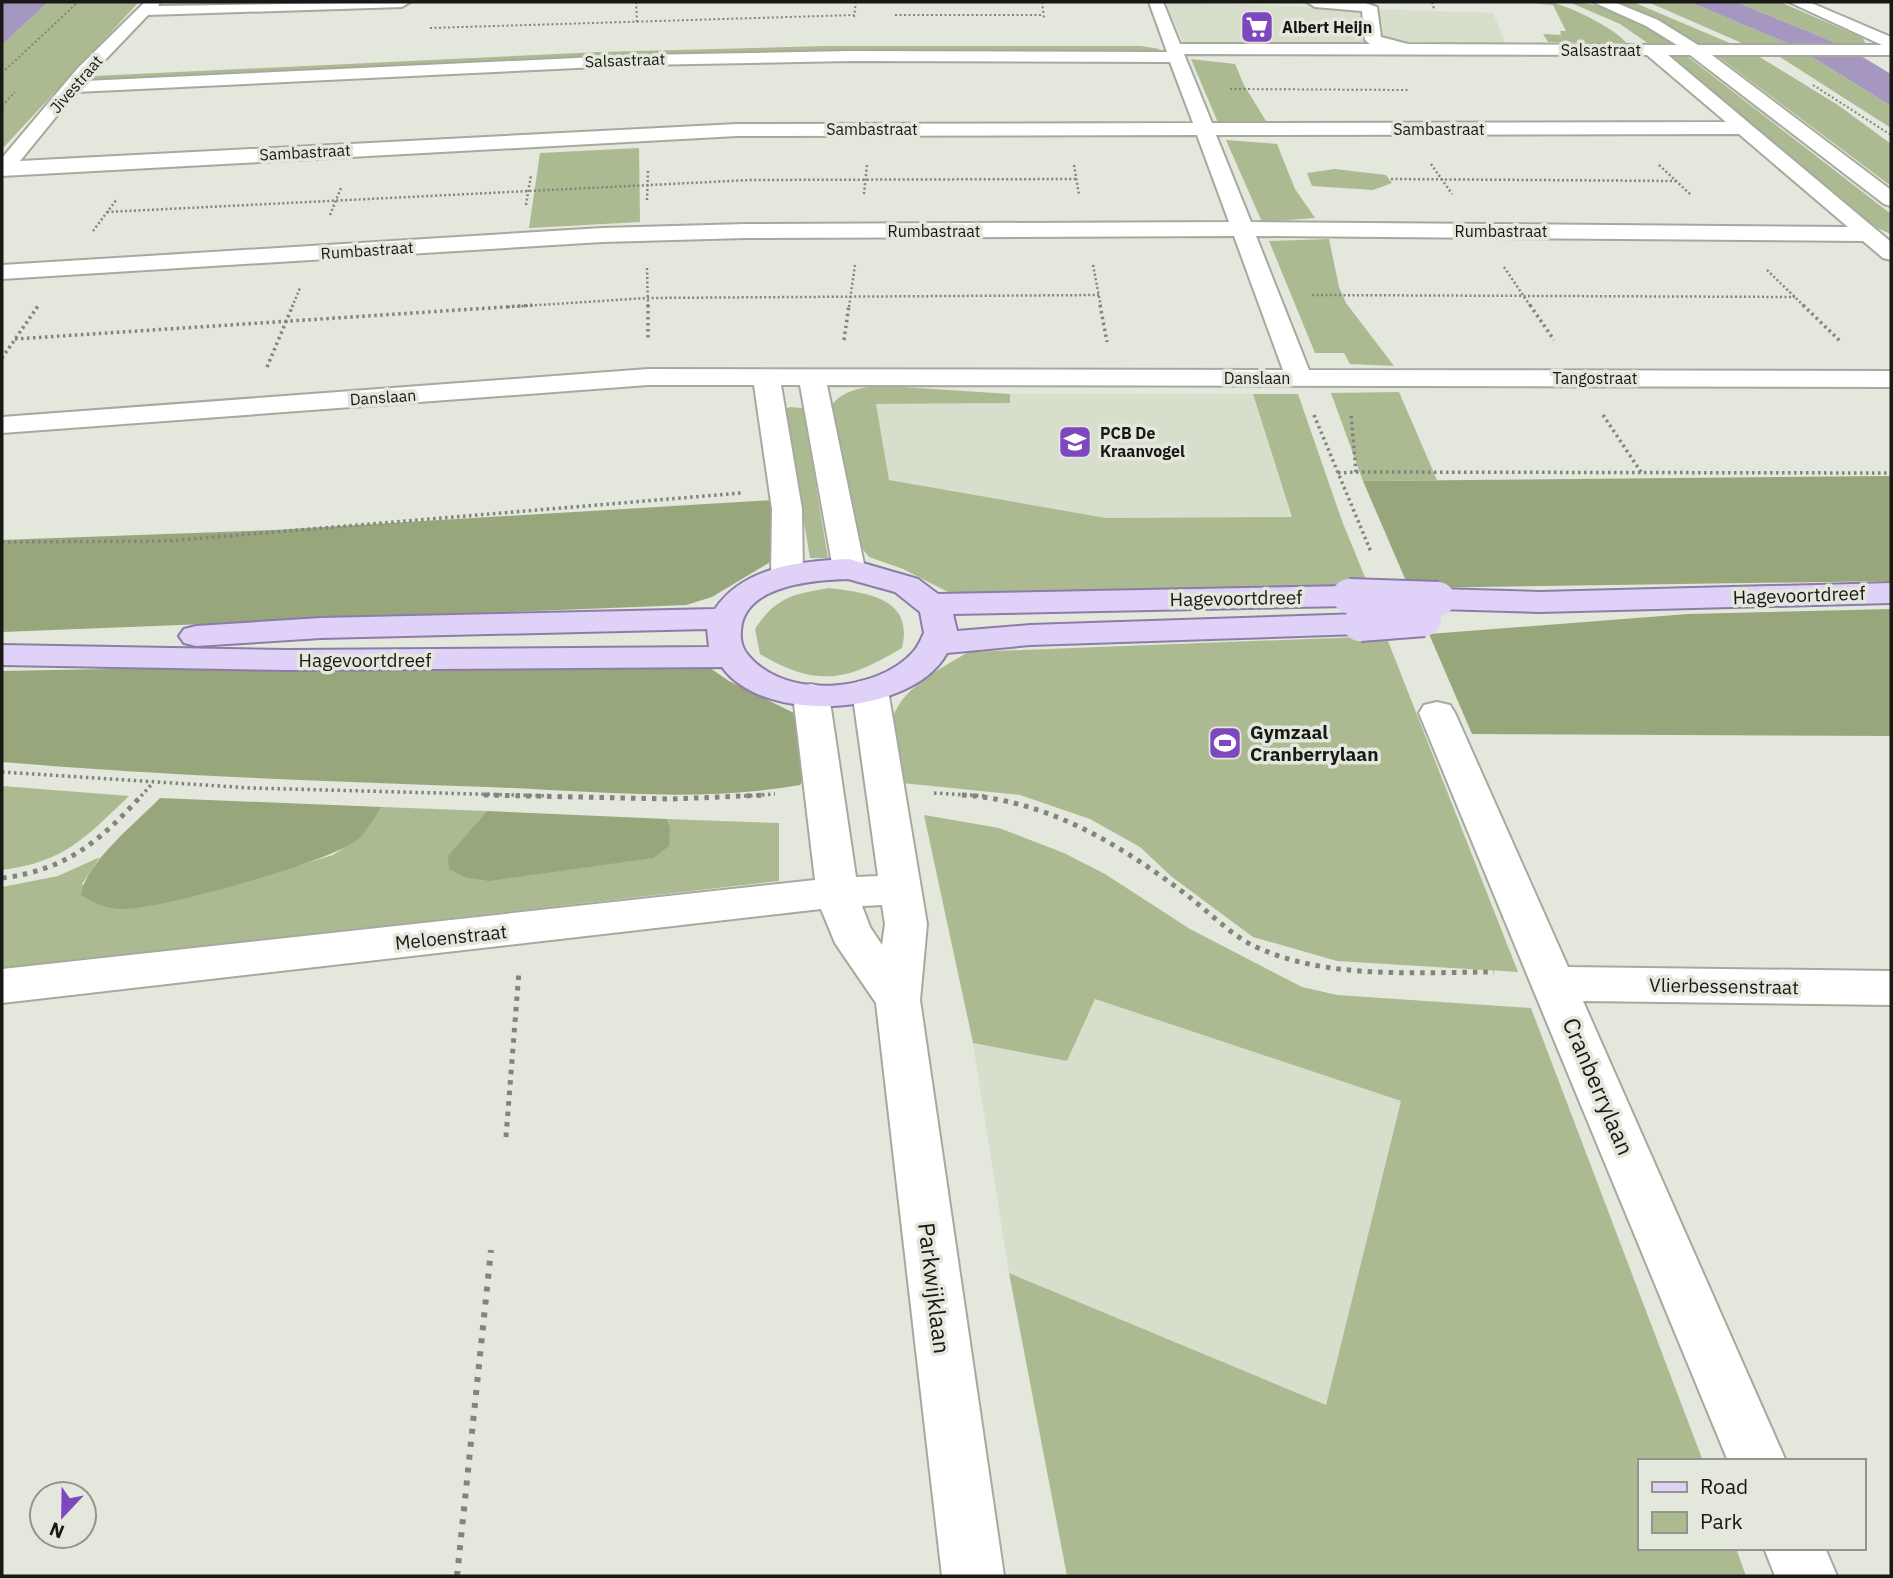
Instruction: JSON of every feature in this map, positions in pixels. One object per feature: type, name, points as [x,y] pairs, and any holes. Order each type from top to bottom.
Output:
[{"type":"main road","points":[[849,569],[884,575],[913,586],[933,604],[942,622],[939,643],[926,662],[910,673],[870,690],[811,695],[776,688],[757,680],[729,657],[721,639],[725,619],[748,593],[786,576],[817,570],[849,569]]},
{"type":"main road","name":"Hagevoortdreef","points":[[933,604],[1355,610],[1539,602],[1891,593]]},
{"type":"main road","name":"Hagevoortdreef","points":[[939,643],[1355,610]]},
{"type":"main road","name":"Hagevoortdreef","points":[[2,649],[321,628],[725,619]]},
{"type":"main road","name":"Hagevoortdreef","points":[[2,655],[288,660],[729,657]]},
{"type":"street","points":[[148,7],[402,2]]},
{"type":"street","name":"Danslaan","points":[[2,425],[648,377],[1299,379],[1156,2]]},
{"type":"street","points":[[1315,2],[1369,7],[1373,45]]},
{"type":"street","points":[[1601,2],[1652,23],[1693,49],[1891,200]]},
{"type":"street","points":[[1797,2],[1891,43]]},
{"type":"street","name":"Jivestraat","points":[[3,169],[78,80],[148,7]]},
{"type":"street","name":"Salsastraat","points":[[78,80],[421,55],[639,46],[815,43],[1174,50]]},
{"type":"street","name":"Salsastraat","points":[[78,80],[640,60],[1373,45],[1408,50],[1891,50]]},
{"type":"street","points":[[1652,50],[1891,253]]},
{"type":"street","name":"Sambastraat","points":[[3,169],[750,130],[1741,128]]},
{"type":"street","name":"Rumbastraat","points":[[2,272],[647,234],[1244,229],[1867,234]]},
{"type":"street","points":[[813,376],[849,569]]},
{"type":"street","points":[[766,377],[788,509],[786,576]]},
{"type":"street","name":"Tangostraat","points":[[1299,379],[1891,379]]},
{"type":"street","name":"Parkwijklaan","points":[[870,690],[906,925],[898,1000],[973,1576]]},
{"type":"street","name":"Parkwijklaan","points":[[811,695],[837,892],[850,932],[898,1000]]},
{"type":"street","name":"Cranberrylaan","points":[[1437,713],[1556,984],[1756,1459]]},
{"type":"street","name":"Meloenstraat","points":[[2,986],[522,930],[837,892],[899,890]]},
{"type":"street","name":"Vlierbessenstraat","points":[[1556,984],[1891,988]]},
{"type":"street","points":[[1795,1550],[1806,1576]]},
{"type":"path","points":[[2,73],[78,2]]},
{"type":"path","points":[[636,2],[639,46]]},
{"type":"path","points":[[1432,2],[1434,9]]},
{"type":"path","points":[[421,55],[430,28],[854,15]]},
{"type":"path","points":[[895,15],[1043,15]]},
{"type":"path","points":[[1190,89],[1419,90]]},
{"type":"path","points":[[648,134],[648,377]]},
{"type":"path","points":[[521,240],[536,140]]},
{"type":"path","points":[[2,358],[145,160]]},
{"type":"path","points":[[107,212],[648,183],[789,179],[1076,179]]},
{"type":"path","points":[[1391,179],[1677,181]]},
{"type":"path","points":[[15,339],[647,298],[1099,295]]},
{"type":"path","points":[[1312,295],[1796,297]]},
{"type":"path","points":[[1299,379],[1357,517]]},
{"type":"path","points":[[1356,472],[1891,473]]},
{"type":"path","points":[[2,542],[168,541],[743,493]]},
{"type":"path","points":[[2,878],[51,867],[76,858],[106,835],[152,785]]},
{"type":"path","points":[[506,1137],[522,930]]},
{"type":"path","points":[[457,1576],[491,1250]]},
{"type":"shaded area","points":[[2,2],[48,2],[2,45]]},
{"type":"shaded area","points":[[1165,2],[1493,13],[1506,44],[1356,47],[1184,44]]},
{"type":"shaded area","points":[[1690,2],[1736,2],[1846,47],[1891,74],[1891,106],[1796,47]]},
{"type":"shaded area","name":"PCB De Kraanvogel","points":[[1010,394],[1253,394],[1293,517],[1106,518],[889,480],[876,404],[1010,403]]},
{"type":"shaded area","points":[[1095,999],[1401,1101],[1326,1406],[1009,1273],[973,1043],[1067,1061]]},
{"type":"green space","points":[[1546,1],[1568,8],[1603,25],[1627,44],[1548,42],[1543,34],[1561,35],[1560,31],[1566,31],[1553,5],[1522,2]]},
{"type":"green space","points":[[48,2],[139,2],[2,149],[2,45]]},
{"type":"green space","points":[[1569,2],[1611,10],[1674,44],[1649,44],[1620,24]]},
{"type":"green space","points":[[1615,2],[1633,2],[1732,44],[1701,45],[1656,18]]},
{"type":"green space","points":[[1648,2],[1690,2],[1796,47],[1751,47]]},
{"type":"green space","points":[[1736,2],[1780,2],[1863,38],[1867,47],[1846,47]]},
{"type":"green space","points":[[826,46],[1141,46],[1160,49],[1152,53],[826,53],[87,84],[94,76],[599,52]]},
{"type":"green space","points":[[1777,55],[1809,55],[1891,106],[1891,128]]},
{"type":"green space","points":[[1660,56],[1687,56],[1891,214],[1891,234],[1868,224],[1764,137],[1766,135],[1751,129]]},
{"type":"green space","points":[[1717,56],[1758,56],[1838,105],[1891,144],[1891,186]]},
{"type":"green space","points":[[1191,59],[1235,64],[1244,85],[1266,121],[1219,125]]},
{"type":"green space","points":[[1226,140],[1277,144],[1295,189],[1315,218],[1262,222]]},
{"type":"green space","points":[[639,148],[640,222],[529,228],[540,153]]},
{"type":"green space","points":[[1335,169],[1386,175],[1392,183],[1373,190],[1312,186],[1307,173]]},
{"type":"green space","points":[[1329,239],[1339,287],[1346,303],[1394,366],[1350,364],[1344,353],[1315,353],[1269,241]]},
{"type":"green space","points":[[887,386],[1010,394],[1010,403],[876,404],[889,480],[1106,518],[1292,517],[1253,394],[1298,394],[1342,521],[1369,587],[980,598],[950,593],[903,569],[869,557],[861,547],[830,407],[848,392]]},
{"type":"green space","points":[[1399,392],[1437,480],[1363,481],[1331,393]]},
{"type":"green space","points":[[803,408],[828,558],[810,558],[785,409]]},
{"type":"green space","points":[[1891,476],[1891,581],[1409,588],[1363,481]]},
{"type":"green space","points":[[774,500],[772,561],[712,597],[686,605],[2,632],[2,540],[275,530]]},
{"type":"green space","points":[[829,588],[872,596],[894,608],[901,618],[904,631],[902,648],[865,668],[832,676],[798,672],[760,654],[755,629],[770,610],[795,595]]},
{"type":"green space","points":[[1891,609],[1891,736],[1472,734],[1429,634],[1688,614]]},
{"type":"green space","points":[[1386,636],[1518,972],[1337,961],[1253,937],[1172,877],[1140,847],[1090,819],[1020,795],[902,783],[894,754],[891,725],[902,701],[922,681],[968,652]]},
{"type":"green space","points":[[382,664],[707,666],[729,681],[794,713],[807,774],[800,785],[684,795],[306,780],[2,762],[2,671]]},
{"type":"green space","points":[[2,786],[129,796],[87,835],[59,854],[42,861],[2,870]]},
{"type":"green space","points":[[160,798],[382,807],[356,841],[313,861],[241,884],[140,908],[110,908],[81,895],[92,870],[102,857]]},
{"type":"green space","points":[[382,807],[487,811],[448,857],[670,827],[667,819],[779,823],[779,881],[2,969],[2,887],[58,876],[100,857],[82,884],[123,909],[196,896],[333,855],[358,839]]},
{"type":"green space","points":[[487,811],[667,819],[670,827],[669,846],[653,858],[489,881],[464,877],[449,869],[448,856]]},
{"type":"green space","points":[[924,815],[999,828],[1064,853],[1105,874],[1190,929],[1302,987],[1337,995],[1531,1008],[1702,1459],[1638,1459],[1638,1550],[1737,1550],[1746,1576],[1067,1576],[1009,1273],[1326,1405],[1401,1101],[1095,999],[1067,1061],[973,1043]]},
{"type":"place","name":"Albert Heijn","points":[[1257,27]]},
{"type":"place","name":"PCB De Kraanvogel","points":[[1075,442]]},
{"type":"place","name":"Gymzaal Cranberrylaan","points":[[1225,743]]}]
